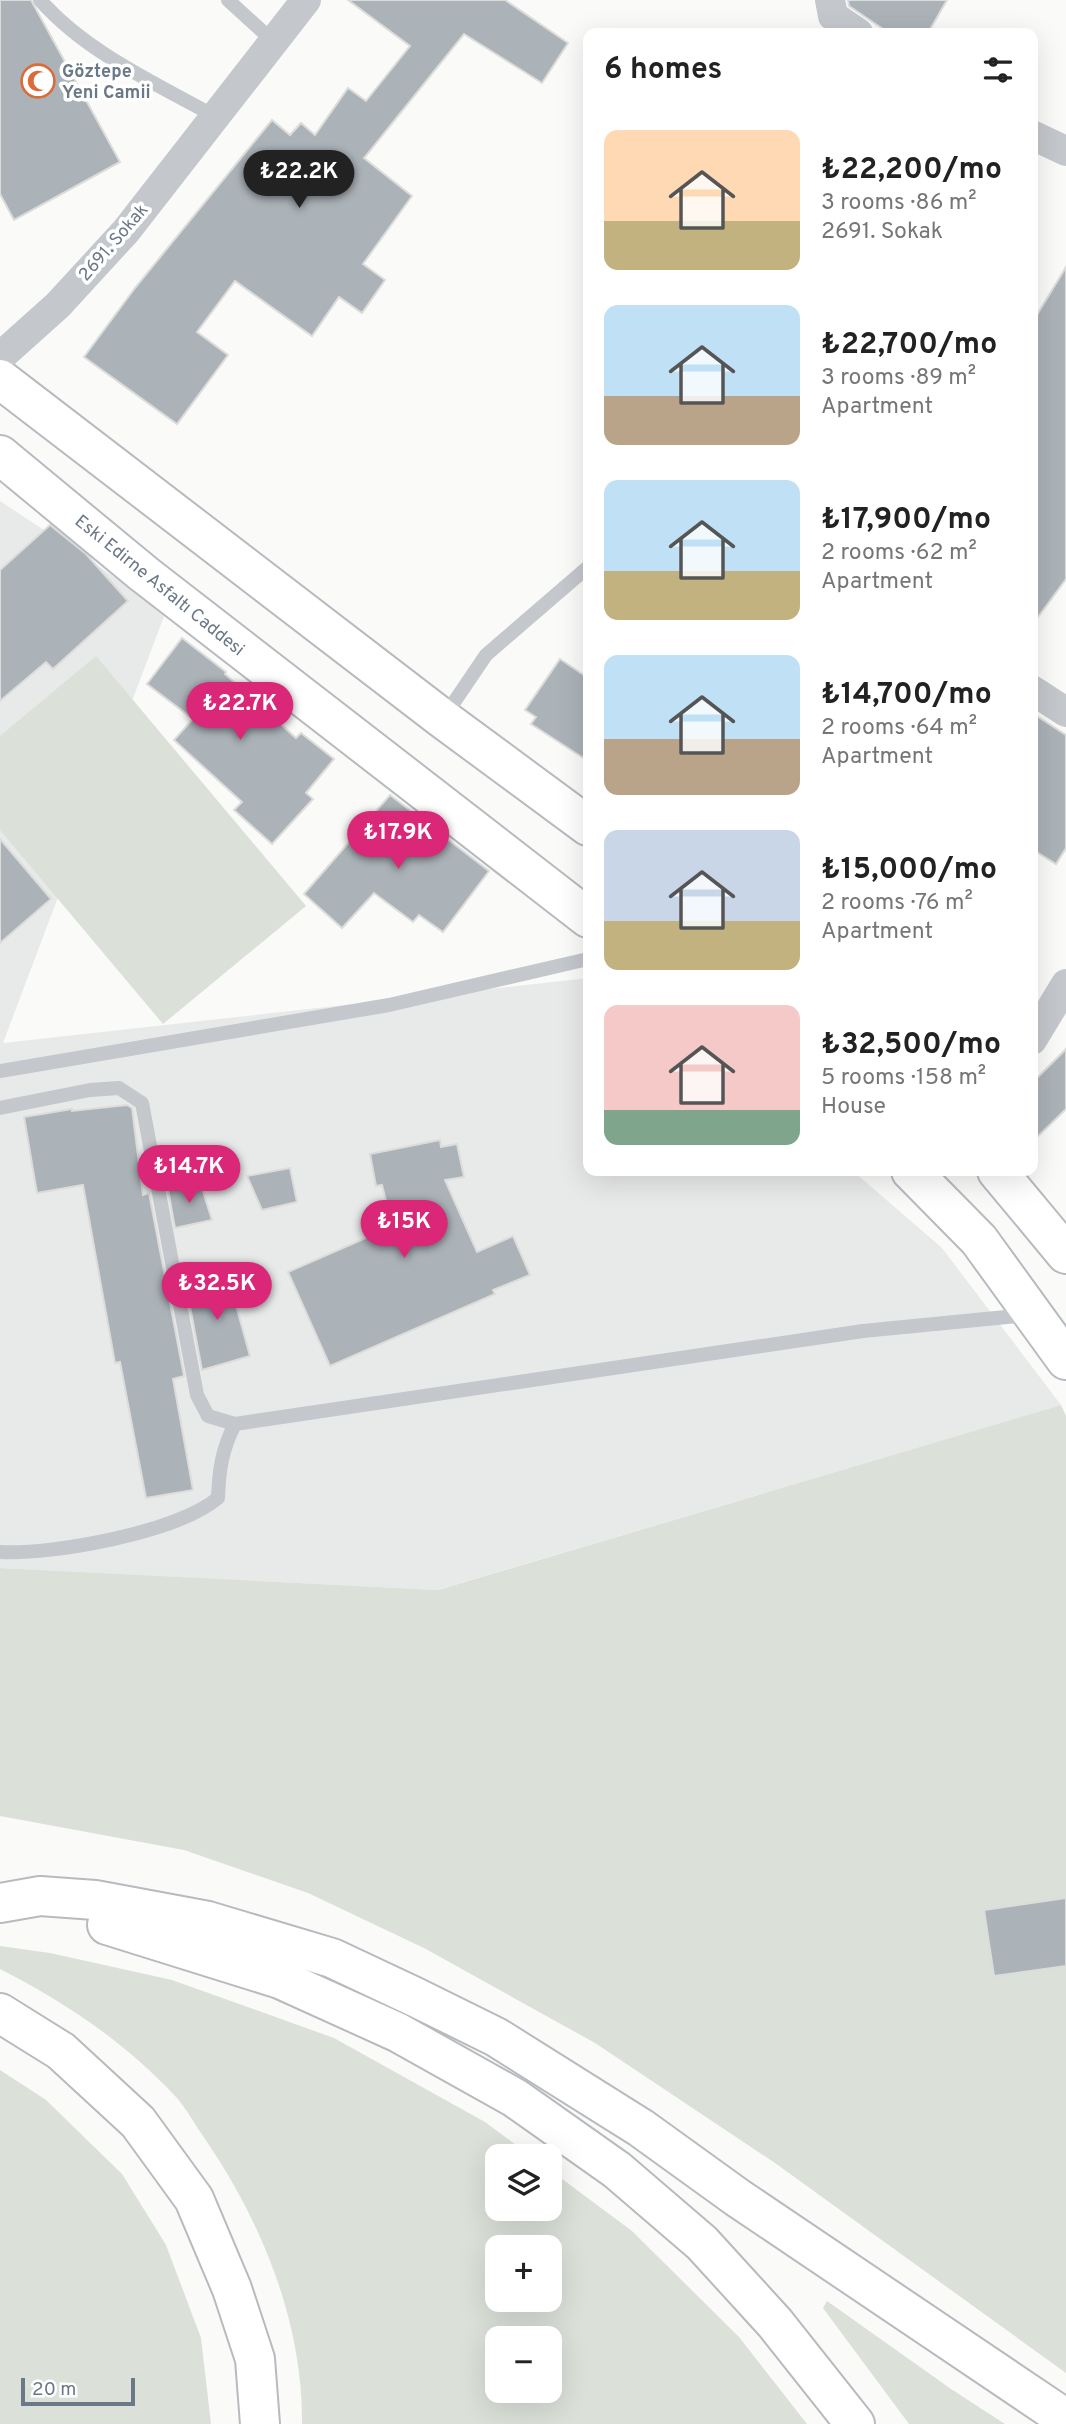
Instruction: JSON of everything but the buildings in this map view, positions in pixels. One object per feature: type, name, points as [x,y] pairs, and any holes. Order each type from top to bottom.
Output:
[{"type":"main road","points":[[0,379],[443,719],[583,822]]},
{"type":"main road","name":"Eski Edirne Asfaltı Caddesi","points":[[0,455],[144,574],[583,914]]},
{"type":"main road","points":[[916,1176],[979,1240],[1066,1360]]},
{"type":"main road","points":[[1001,1176],[1066,1254]]},
{"type":"main road","points":[[0,1904],[40,1896],[95,1900],[208,1921],[332,1958],[415,1997],[496,2037],[640,2128],[737,2198],[1066,2419]]},
{"type":"main road","points":[[0,1904],[64,1915],[131,1931],[280,1979],[397,2032],[515,2098],[617,2170],[702,2243],[775,2323],[855,2424]]},
{"type":"main road","points":[[0,2013],[61,2051],[138,2122],[194,2199],[232,2289],[254,2359],[260,2424]]},
{"type":"street","name":"2691. Sokak","points":[[0,357],[58,305],[125,231],[275,43],[306,0]]},
{"type":"street","points":[[830,0],[833,16],[851,28]]},
{"type":"street","points":[[1038,138],[1066,151]]},
{"type":"street","points":[[1038,694],[1066,712]]},
{"type":"street","points":[[1038,1030],[1066,984]]},
{"type":"lane","points":[[40,0],[63,26],[106,55],[216,117]]},
{"type":"lane","points":[[228,0],[275,43]]},
{"type":"lane","points":[[443,719],[486,655],[583,571]]},
{"type":"lane","points":[[0,1072],[389,1005],[583,960]]},
{"type":"lane","points":[[0,1108],[90,1090],[119,1088],[142,1103],[197,1395],[208,1416],[235,1424],[863,1331],[1034,1314]]},
{"type":"lane","points":[[0,1552],[23,1553],[111,1539],[176,1523],[204,1510],[218,1498],[219,1465],[226,1441],[235,1424]]},
{"type":"shaded area","points":[[0,501],[166,611],[3,1043],[583,979],[583,1176],[859,1176],[942,1248],[1061,1405],[437,1590],[0,1568]]},
{"type":"shaded area","points":[[96,656],[306,906],[163,1024],[0,830],[0,736]]},
{"type":"shaded area","points":[[1061,1405],[1066,1416],[1066,2373],[775,2163],[595,2043],[424,1948],[308,1893],[184,1850],[0,1816],[0,1568],[438,1590]]},
{"type":"shaded area","points":[[0,1946],[50,1953],[172,1980],[334,2038],[485,2122],[515,2144],[485,2144],[485,2221],[562,2221],[562,2179],[632,2231],[739,2337],[807,2424],[302,2424],[295,2347],[275,2273],[243,2202],[224,2168],[187,2111],[157,2077],[94,2025],[48,1995],[0,1969]]},
{"type":"shaded area","points":[[0,2070],[46,2100],[122,2174],[166,2245],[201,2338],[211,2424],[0,2424]]},
{"type":"shaded area","points":[[827,2301],[1005,2424],[909,2424],[823,2308]]},
{"type":"place","name":"Göztepe Yeni Camii","points":[[38,81]]}]
